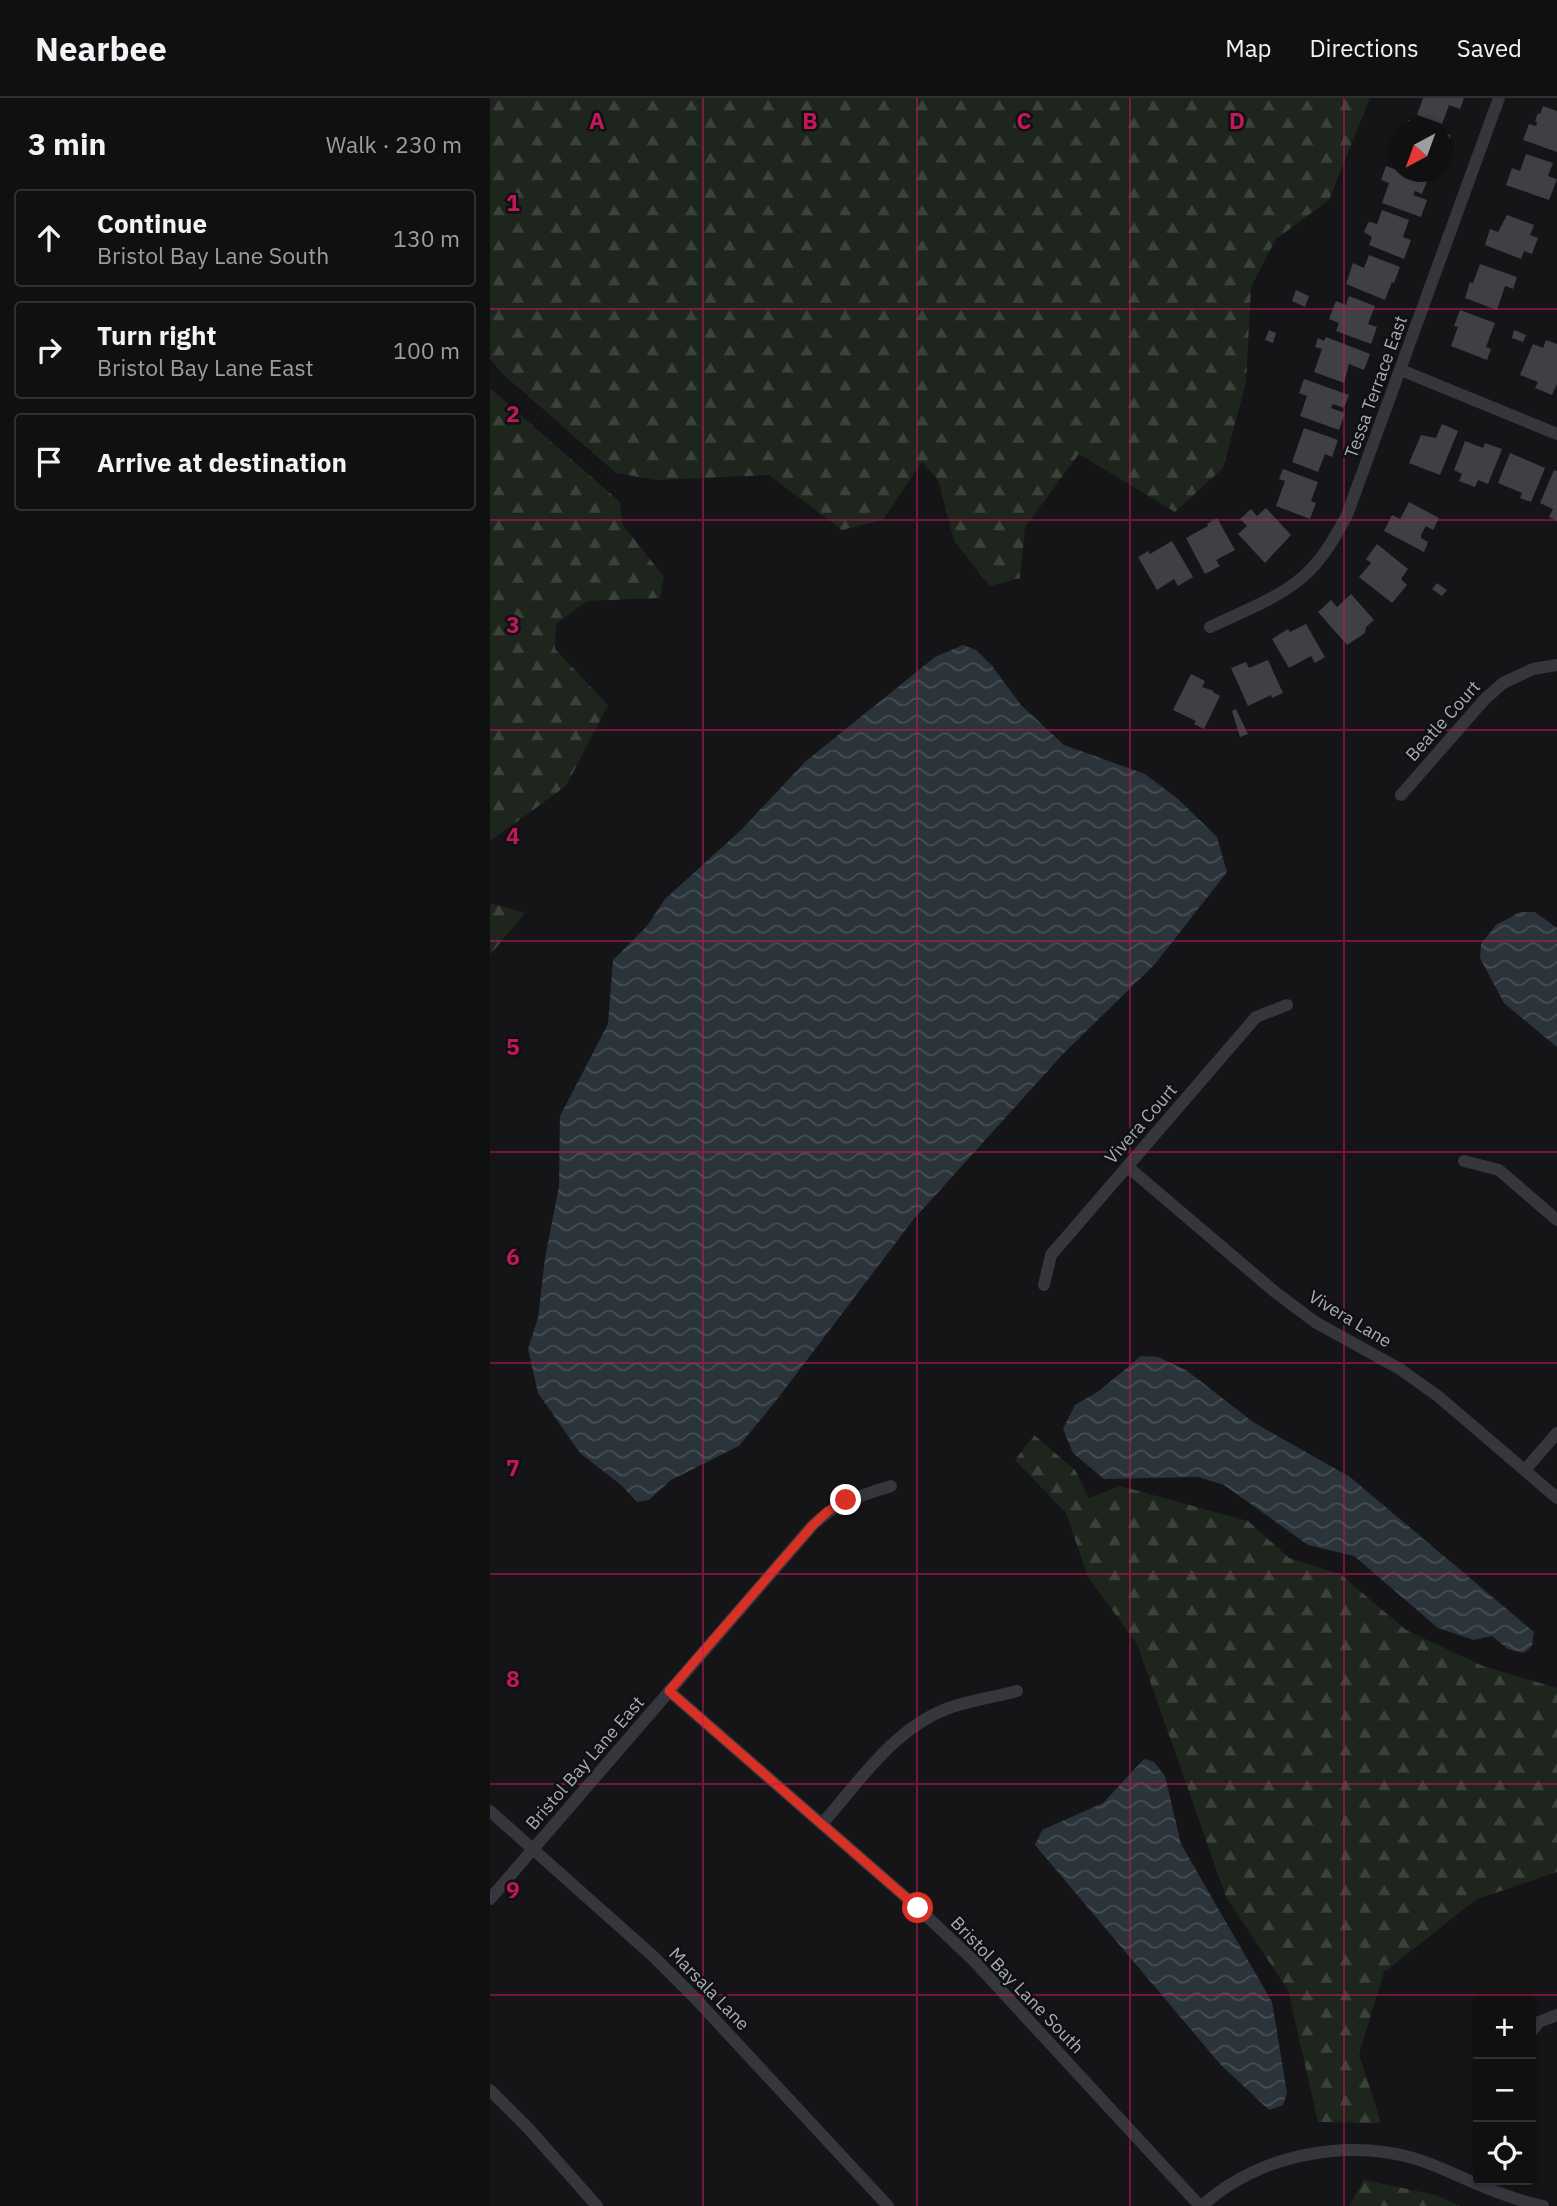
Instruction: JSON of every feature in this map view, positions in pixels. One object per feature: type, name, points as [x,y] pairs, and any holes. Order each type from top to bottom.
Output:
[{"type":"street","name":"Tessa Terrace East","points":[[1210,627],[1284,590],[1309,572],[1331,545],[1347,515],[1499,98]]},
{"type":"street","points":[[1401,370],[1557,435]]},
{"type":"street","name":"Beatle Court","points":[[1401,795],[1483,700],[1503,683],[1534,668],[1557,666]]},
{"type":"street","name":"Vivera Court","points":[[1044,1285],[1051,1255],[1256,1017],[1287,1005]]},
{"type":"street","points":[[1464,1161],[1499,1170],[1557,1220]]},
{"type":"street","name":"Vivera Lane","points":[[1128,1167],[1275,1292],[1315,1322],[1400,1369],[1430,1390],[1557,1498]]},
{"type":"street","points":[[1525,1470],[1557,1433]]},
{"type":"street","name":"Bristol Bay Lane East","points":[[490,1899],[828,1511],[846,1500],[891,1486]]},
{"type":"street","name":"Bristol Bay Lane South","points":[[669,1691],[918,1908],[973,1960],[1200,2206]]},
{"type":"street","points":[[822,1824],[895,1741],[920,1722],[949,1708],[1017,1691]]},
{"type":"street","name":"Marsala Lane","points":[[490,1811],[654,1957],[888,2206]]},
{"type":"street","points":[[1536,2026],[1557,2015]]},
{"type":"street","points":[[490,2090],[528,2128],[597,2206]]},
{"type":"street","points":[[1200,2206],[1231,2184],[1262,2168],[1301,2155],[1347,2150],[1394,2153],[1431,2164],[1477,2185],[1544,2206]]},
{"type":"green space","points":[[490,98],[1370,98],[1329,200],[1276,239],[1251,287],[1246,383],[1223,468],[1175,512],[1079,454],[1025,527],[1020,578],[990,586],[954,541],[938,480],[922,462],[883,520],[842,530],[769,475],[656,480],[616,473],[504,375],[490,359]]},
{"type":"green space","points":[[490,388],[620,502],[623,525],[664,577],[660,598],[587,601],[556,624],[555,649],[608,705],[566,786],[490,841]]},
{"type":"green space","points":[[490,903],[525,913],[490,955]]},
{"type":"green space","points":[[1034,1435],[1075,1470],[1089,1498],[1120,1486],[1248,1521],[1289,1558],[1340,1574],[1406,1630],[1483,1666],[1557,1688],[1557,1872],[1477,1899],[1384,1972],[1359,2054],[1381,2123],[1318,2122],[1288,1990],[1226,1897],[1137,1644],[1088,1577],[1066,1513],[1015,1460]]},
{"type":"green space","points":[[1364,2180],[1436,2195],[1460,2206],[1349,2206]]},
{"type":"water","points":[[963,645],[976,650],[992,666],[1021,705],[1064,745],[1145,774],[1178,799],[1217,837],[1227,872],[1155,964],[1062,1055],[913,1220],[739,1446],[671,1480],[649,1500],[637,1502],[621,1485],[580,1453],[538,1393],[528,1349],[538,1318],[545,1258],[559,1186],[560,1116],[608,1024],[613,960],[647,926],[665,899],[741,830],[806,761],[935,657]]},
{"type":"water","points":[[1520,912],[1535,912],[1557,928],[1557,1047],[1504,1003],[1480,958],[1481,944],[1496,925]]},
{"type":"water","points":[[1141,1356],[1158,1357],[1186,1370],[1253,1422],[1350,1477],[1534,1632],[1532,1646],[1524,1653],[1508,1649],[1492,1636],[1474,1640],[1438,1628],[1354,1556],[1308,1545],[1224,1485],[1198,1477],[1104,1479],[1073,1453],[1063,1429],[1075,1405],[1099,1391]]},
{"type":"water","points":[[1144,1759],[1154,1762],[1165,1776],[1181,1844],[1272,2002],[1287,2093],[1283,2105],[1269,2110],[1220,2064],[1035,1845],[1042,1830],[1103,1803]]},
{"type":"building","points":[[1423,98],[1464,98],[1460,109],[1449,105],[1444,119],[1428,119],[1417,115]]},
{"type":"building","points":[[1543,106],[1557,111],[1557,152],[1523,140],[1529,124],[1536,126],[1535,121]]},
{"type":"building","points":[[1526,154],[1553,163],[1548,176],[1557,179],[1549,200],[1506,185],[1512,168],[1520,171]]},
{"type":"building","points":[[1386,166],[1389,167],[1389,182],[1427,182],[1422,194],[1415,191],[1413,195],[1427,200],[1421,217],[1382,203],[1389,183],[1381,180]]},
{"type":"building","points":[[1382,210],[1409,220],[1403,237],[1411,240],[1404,259],[1369,245],[1372,237],[1364,232],[1368,223],[1377,224]]},
{"type":"building","points":[[1507,215],[1534,225],[1530,235],[1538,238],[1532,254],[1524,251],[1521,259],[1485,245],[1490,229],[1498,232]]},
{"type":"building","points":[[1369,255],[1400,267],[1385,300],[1346,284],[1353,263],[1364,268]]},
{"type":"building","points":[[1480,264],[1517,277],[1513,289],[1505,286],[1497,310],[1465,298]]},
{"type":"building","points":[[1296,290],[1309,296],[1305,307],[1292,301]]},
{"type":"building","points":[[1349,296],[1375,306],[1368,324],[1377,327],[1371,344],[1336,331],[1339,323],[1329,319],[1336,301],[1346,305]]},
{"type":"building","points":[[1460,310],[1495,323],[1486,347],[1491,349],[1487,360],[1451,346],[1458,327],[1454,326]]},
{"type":"building","points":[[1269,330],[1276,333],[1273,343],[1265,340]]},
{"type":"building","points":[[1514,330],[1526,335],[1523,342],[1512,338]]},
{"type":"building","points":[[1326,337],[1370,354],[1364,370],[1349,364],[1344,383],[1314,372],[1322,349],[1315,347],[1318,338],[1324,341]]},
{"type":"building","points":[[1546,340],[1557,344],[1557,384],[1552,395],[1535,388],[1538,382],[1520,375],[1533,344],[1543,348]]},
{"type":"building","points":[[1304,379],[1349,395],[1344,408],[1333,404],[1331,408],[1345,413],[1339,430],[1300,416],[1307,396],[1299,393]]},
{"type":"building","points":[[1442,424],[1458,431],[1440,475],[1409,463],[1421,435],[1436,438]]},
{"type":"building","points":[[1304,428],[1338,440],[1332,457],[1325,454],[1318,472],[1292,462]]},
{"type":"building","points":[[1465,441],[1483,448],[1485,443],[1502,449],[1488,484],[1478,480],[1475,487],[1459,481],[1462,474],[1454,470]]},
{"type":"building","points":[[1510,453],[1545,468],[1531,502],[1520,498],[1522,493],[1498,483]]},
{"type":"building","points":[[1283,469],[1318,482],[1311,501],[1316,503],[1310,519],[1276,506],[1285,481],[1279,479]]},
{"type":"building","points":[[1554,470],[1557,471],[1557,521],[1549,517],[1553,509],[1540,503]]},
{"type":"building","points":[[1409,502],[1439,518],[1433,530],[1426,526],[1421,535],[1421,538],[1428,542],[1424,552],[1384,531],[1392,515],[1400,519]]},
{"type":"building","points":[[1266,508],[1291,535],[1265,563],[1238,534],[1247,526],[1240,519],[1251,509],[1257,516]]},
{"type":"building","points":[[1217,518],[1235,550],[1216,560],[1220,566],[1205,574],[1186,538]]},
{"type":"building","points":[[1172,541],[1193,577],[1178,586],[1174,579],[1157,590],[1138,557],[1148,551],[1150,554]]},
{"type":"building","points":[[1377,544],[1408,569],[1401,579],[1407,585],[1392,603],[1359,577],[1371,563],[1366,559]]},
{"type":"building","points":[[1437,583],[1447,590],[1442,596],[1432,589]]},
{"type":"building","points":[[1351,594],[1374,620],[1366,627],[1365,633],[1347,645],[1318,612],[1331,600],[1337,607]]},
{"type":"building","points":[[1306,624],[1325,657],[1315,663],[1311,656],[1289,668],[1272,639],[1288,629],[1290,632]]},
{"type":"building","points":[[1268,660],[1283,693],[1272,698],[1271,695],[1248,706],[1231,668],[1246,662],[1249,668]]},
{"type":"building","points":[[1191,674],[1205,681],[1202,687],[1220,696],[1204,729],[1194,724],[1196,721],[1173,710]]},
{"type":"building","points":[[1236,709],[1248,734],[1240,737],[1232,711]]},
{"type":"route","points":[[846,1500],[828,1511],[812,1526],[669,1691],[918,1908]]}]
